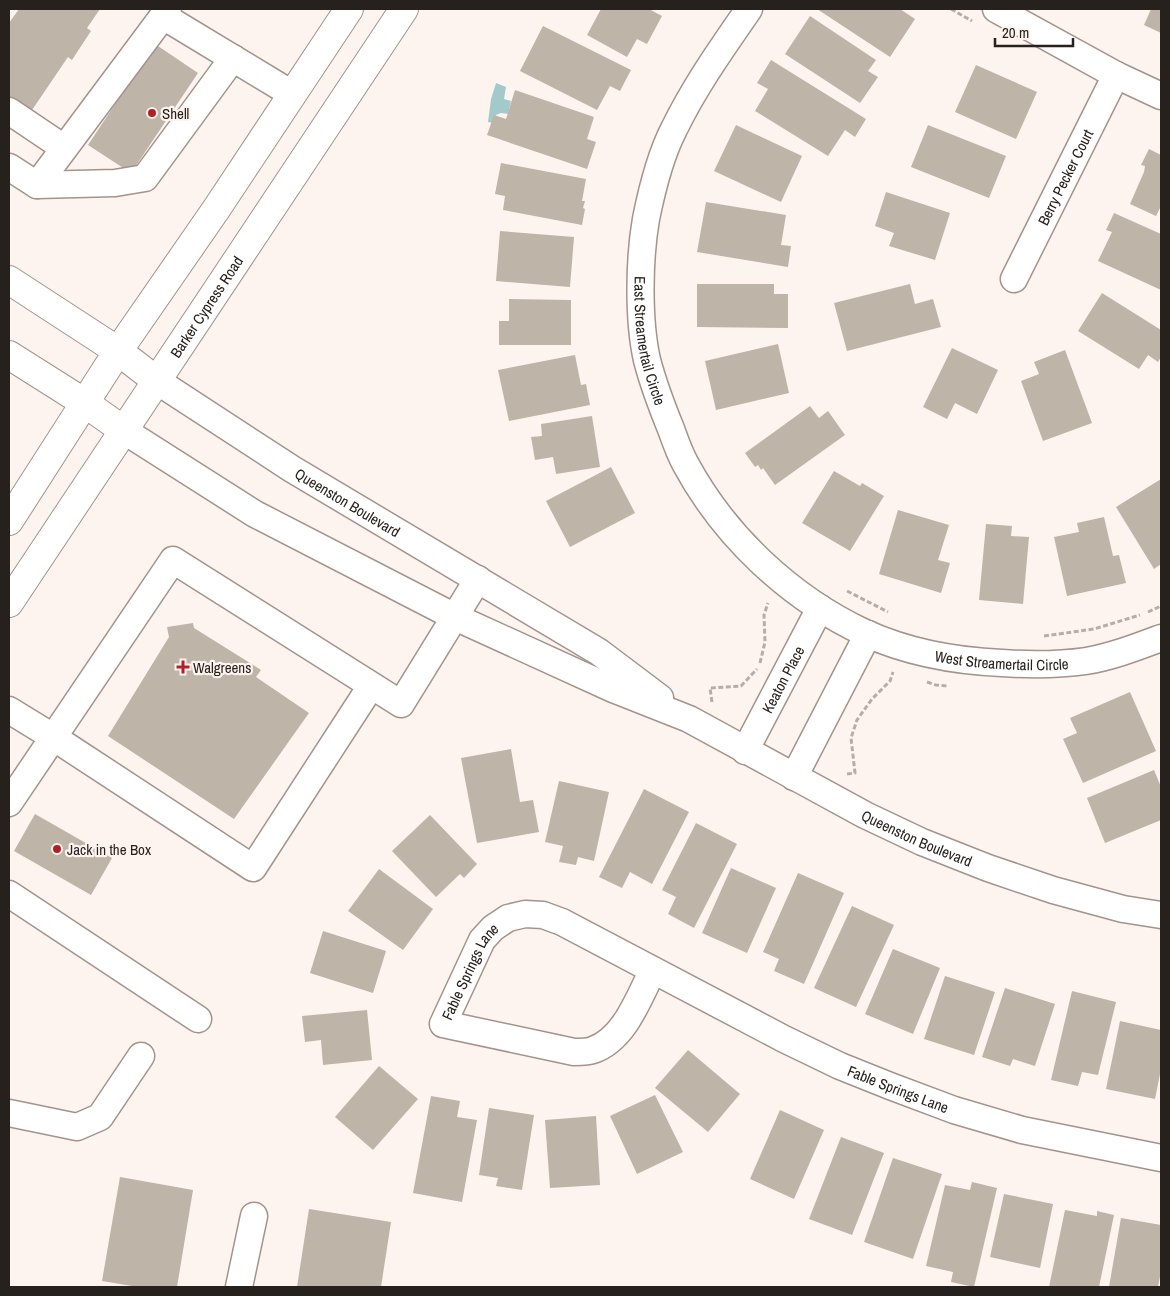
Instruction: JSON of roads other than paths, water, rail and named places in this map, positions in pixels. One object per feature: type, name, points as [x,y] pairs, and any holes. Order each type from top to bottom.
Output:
[{"type":"main road","points":[[9,521],[118,351],[349,9]]},
{"type":"main road","name":"Barker Cypress Road","points":[[9,603],[400,10]]},
{"type":"main road","name":"Queenston Boulevard","points":[[9,280],[118,351],[157,381]]},
{"type":"main road","name":"Queenston Boulevard","points":[[9,355],[85,403],[123,430]]},
{"type":"street","name":"East Streamertail Circle","points":[[748,9],[694,92],[672,131],[657,175],[646,220],[641,266],[642,316],[647,358],[662,408],[684,462],[712,507],[747,548],[779,578],[820,608],[857,629]]},
{"type":"street","points":[[996,9],[1116,75],[1161,96]]},
{"type":"street","points":[[37,185],[166,12],[233,58],[292,94]]},
{"type":"street","points":[[9,167],[37,185],[115,183],[145,178],[233,58]]},
{"type":"street","name":"Berry Pecker Court","points":[[1014,279],[1116,75]]},
{"type":"street","points":[[9,111],[64,148]]},
{"type":"street","name":"Queenston Boulevard","points":[[157,381],[292,469],[599,652],[689,720]]},
{"type":"street","name":"Queenston Boulevard","points":[[123,430],[255,514],[455,617],[613,689],[689,720],[865,815],[922,842],[988,868],[1053,890],[1123,908],[1161,915]]},
{"type":"street","points":[[9,803],[173,560],[400,704],[478,579]]},
{"type":"street","name":"Keaton Place","points":[[746,751],[820,608]]},
{"type":"street","points":[[794,777],[857,629]]},
{"type":"street","name":"West Streamertail Circle","points":[[857,629],[914,650],[967,661],[1032,665],[1087,660],[1136,647],[1161,638]]},
{"type":"street","points":[[9,710],[253,868],[371,686]]},
{"type":"street","points":[[9,894],[198,1019]]},
{"type":"street","name":"Fable Springs Lane","points":[[653,970],[621,1028],[610,1040],[593,1050],[574,1052],[442,1024],[482,940],[493,928],[508,918],[525,914],[543,916],[556,920],[653,970],[784,1039],[840,1066],[890,1086],[954,1110],[1022,1130],[1161,1158]]},
{"type":"street","points":[[9,1113],[77,1127],[100,1118],[141,1056]]},
{"type":"street","points":[[240,1287],[254,1216]]},
{"type":"water","points":[[496,83],[506,87],[504,99],[511,101],[508,114],[501,113],[496,115],[493,123],[488,122],[491,99]]},
{"type":"place","name":"Shell","points":[[152,113]]},
{"type":"place","name":"Walgreens","points":[[183,667]]},
{"type":"place","name":"Jack in the Box","points":[[57,849]]}]
